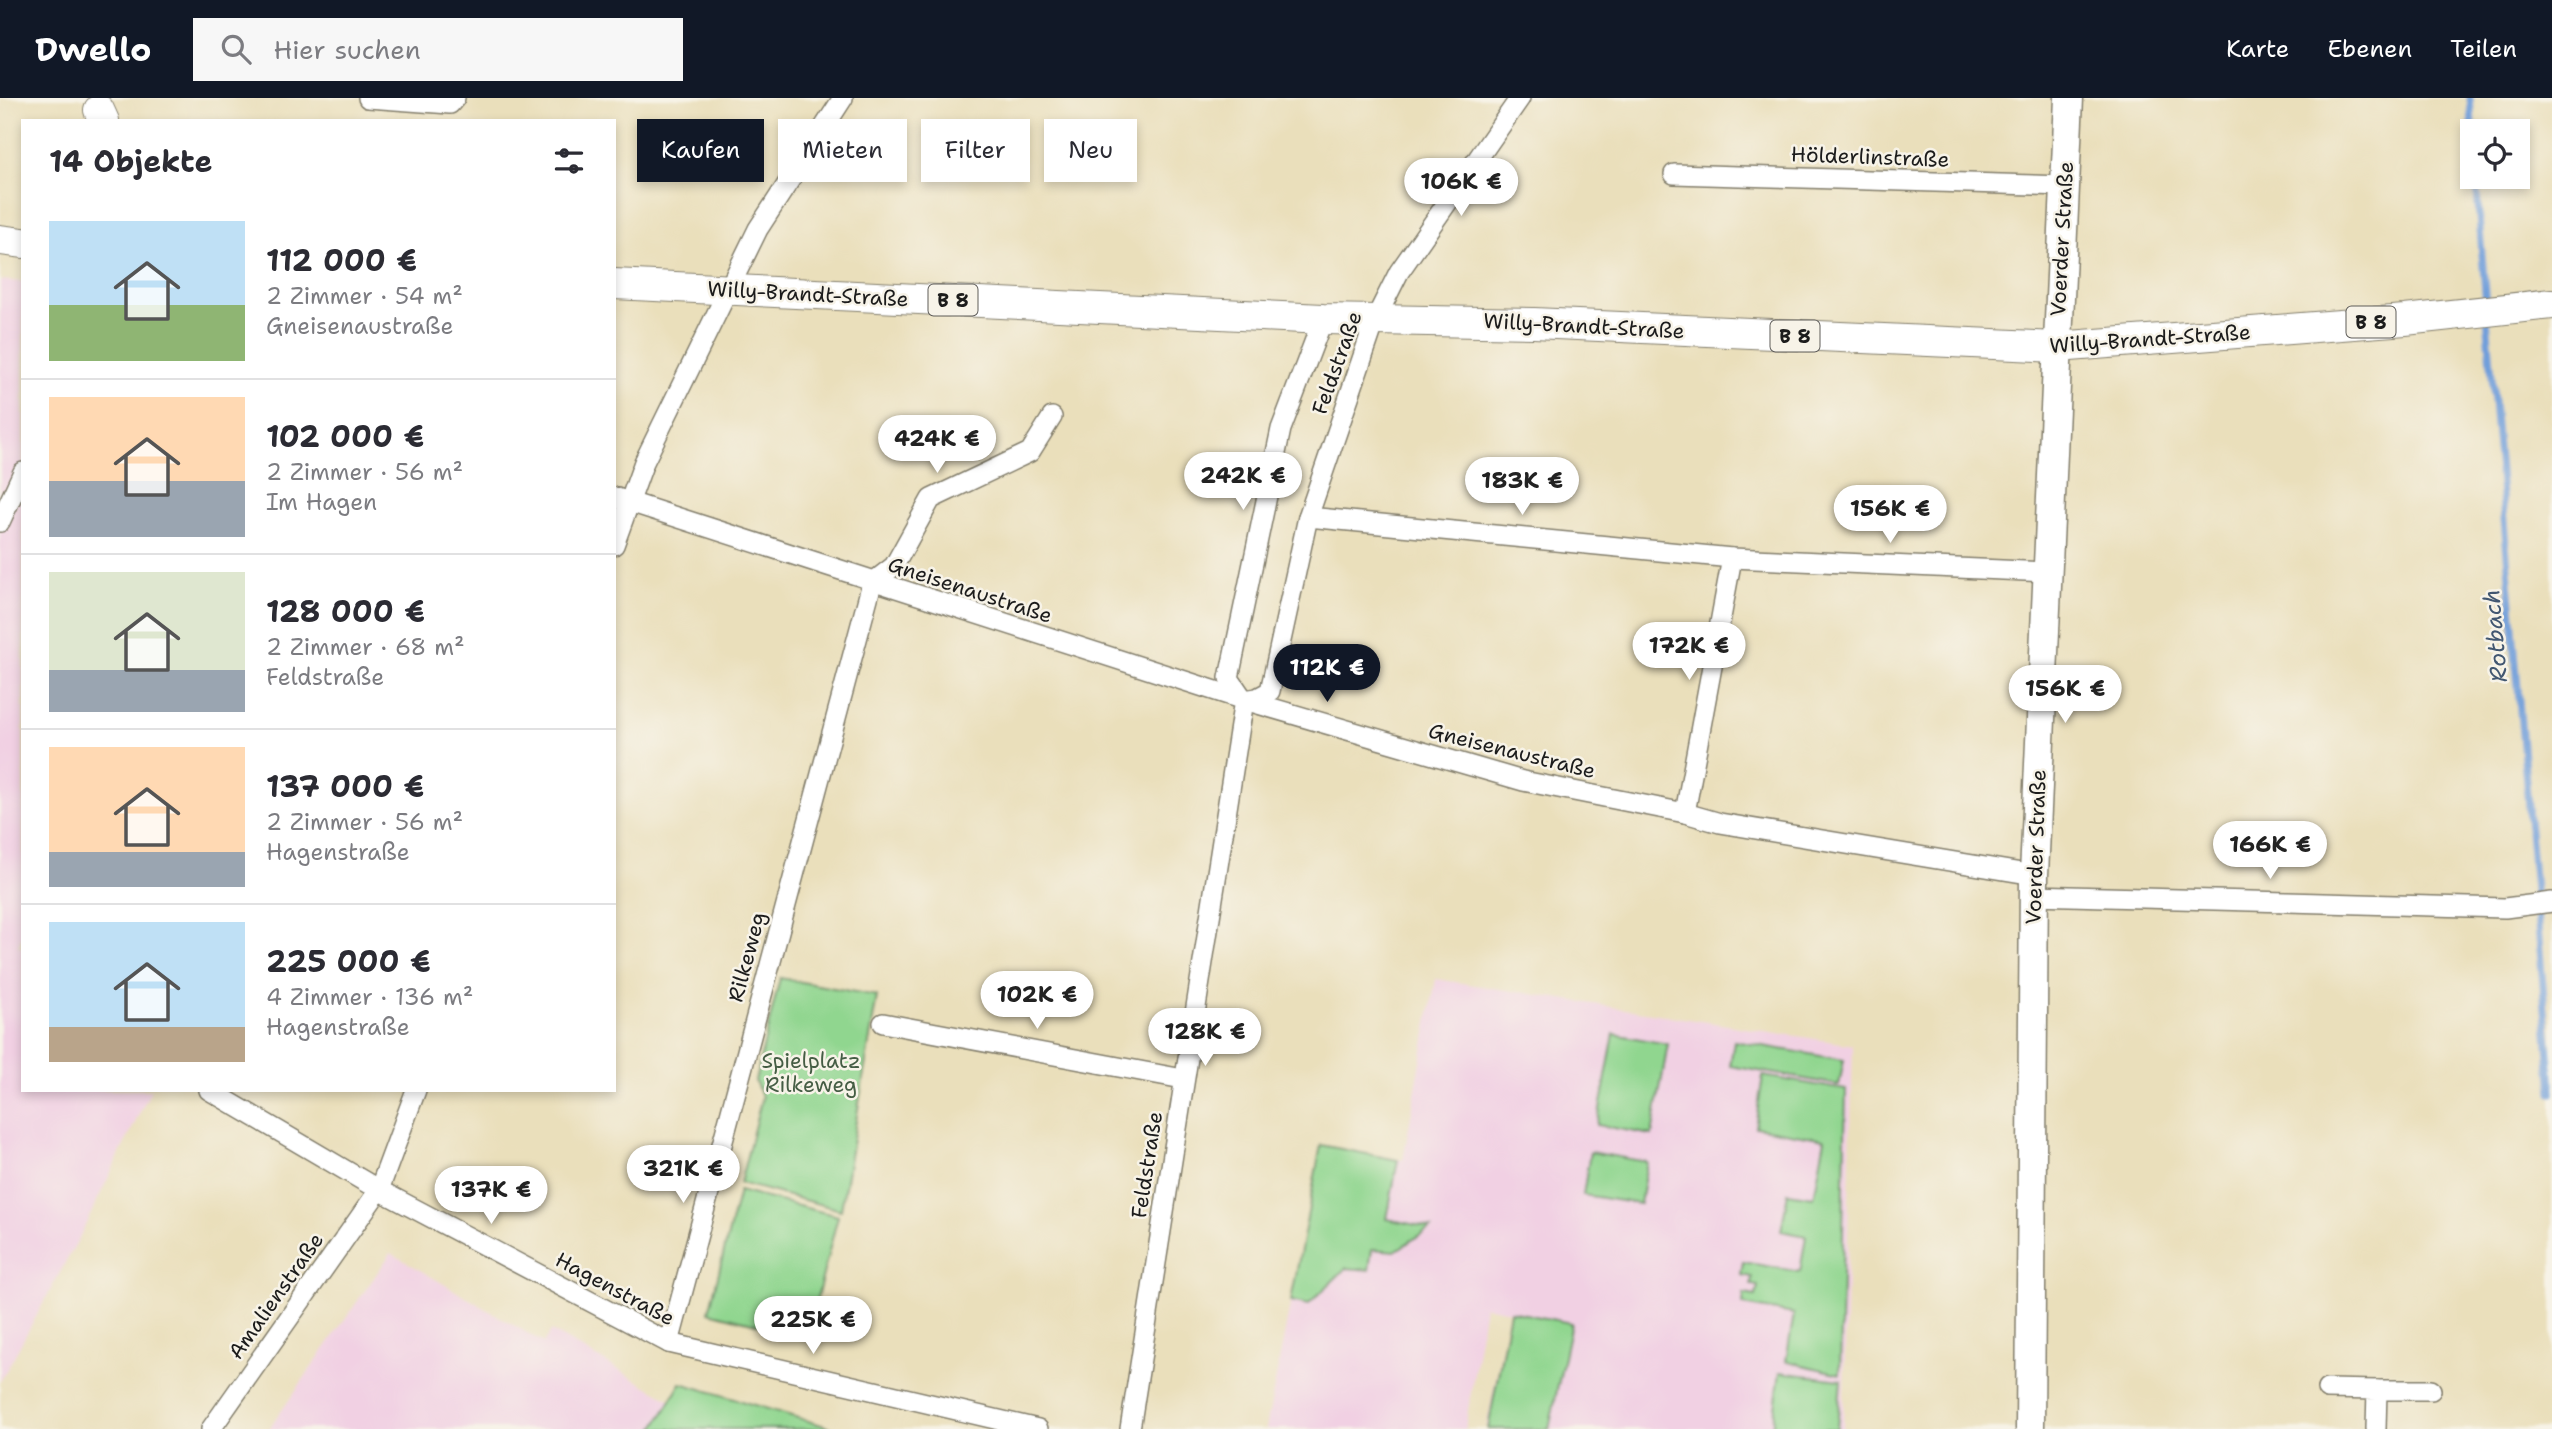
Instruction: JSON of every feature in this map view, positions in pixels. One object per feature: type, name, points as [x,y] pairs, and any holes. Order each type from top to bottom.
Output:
[{"type":"main road","name":"Voerder Straße","points":[[2029,1429],[2034,885],[2069,98]]},
{"type":"main road","points":[[0,240],[21,243]]},
{"type":"main road","name":"Willy-Brandt-Straße","points":[[616,284],[1323,319],[1376,318],[2057,347],[2144,342],[2552,303]]},
{"type":"street","points":[[368,98],[450,104],[454,98]]},
{"type":"street","points":[[616,532],[621,499],[644,462],[758,229],[842,98]]},
{"type":"street","name":"Feldstraße","points":[[1244,700],[1257,698],[1270,691],[1308,517],[1376,318],[1399,272],[1514,100]]},
{"type":"street","name":"Hölderlinstraße","points":[[1674,174],[2065,186]]},
{"type":"street","name":"Feldstraße","points":[[1130,1429],[1244,700],[1229,678],[1281,429],[1323,319]]},
{"type":"street","name":"Gneisenaustraße","points":[[872,583],[894,566],[932,499],[1030,452],[1052,417]]},
{"type":"street","points":[[0,522],[21,476]]},
{"type":"street","name":"Gneisenaustraße","points":[[621,499],[872,583],[1244,700],[1522,781],[1685,813],[1720,823],[2034,885],[2512,907],[2552,902]]},
{"type":"street","points":[[1308,517],[1732,558],[2047,572]]},
{"type":"street","points":[[1685,813],[1732,558]]},
{"type":"street","name":"Rilkeweg","points":[[669,1343],[872,583]]},
{"type":"street","points":[[883,1024],[1183,1079]]},
{"type":"street","name":"Hagenstraße","points":[[212,1092],[379,1190],[669,1343],[1038,1429]]},
{"type":"street","name":"Amalienstraße","points":[[211,1429],[379,1190],[415,1092]]},
{"type":"street","points":[[2327,1389],[2431,1391]]},
{"type":"street","points":[[2376,1429],[2377,1390]]},
{"type":"shaded area","points":[[0,280],[21,282],[21,939],[18,946],[21,947],[21,1092],[150,1092],[79,1238],[0,1382]]},
{"type":"shaded area","points":[[1436,979],[1853,1045],[1843,1429],[1486,1429],[1509,1311],[1485,1306],[1465,1429],[1266,1429],[1321,1145],[1403,1160]]},
{"type":"shaded area","points":[[391,1253],[544,1343],[551,1331],[671,1400],[835,1429],[269,1429]]},
{"type":"green space","name":"Spielplatz Rilkeweg","points":[[780,978],[877,996],[841,1210],[740,1183],[762,1097],[755,1081]]},
{"type":"green space","points":[[1614,1034],[1668,1044],[1652,1135],[1597,1125]]},
{"type":"green space","points":[[1734,1041],[1844,1060],[1839,1085],[1730,1066]]},
{"type":"green space","points":[[1763,1076],[1846,1090],[1840,1374],[1786,1361],[1794,1314],[1743,1305],[1744,1294],[1756,1296],[1758,1286],[1751,1285],[1752,1277],[1741,1275],[1743,1262],[1800,1272],[1806,1236],[1781,1231],[1788,1193],[1814,1197],[1825,1139],[1755,1127]]},
{"type":"green space","points":[[1321,1145],[1398,1160],[1387,1219],[1431,1228],[1395,1251],[1372,1249],[1369,1270],[1346,1268],[1308,1305],[1291,1301]]},
{"type":"green space","points":[[1590,1152],[1647,1162],[1640,1204],[1583,1195]]},
{"type":"green space","points":[[739,1191],[838,1216],[807,1337],[709,1312]]},
{"type":"green space","points":[[1510,1311],[1571,1323],[1549,1429],[1488,1429]]},
{"type":"green space","points":[[1780,1372],[1841,1380],[1837,1429],[1772,1429]]},
{"type":"green space","points":[[681,1383],[835,1429],[654,1429]]},
{"type":"waterway","name":"Rotbach","points":[[2470,98],[2472,119]]},
{"type":"waterway","name":"Rotbach","points":[[2477,189],[2486,305]]},
{"type":"waterway","name":"Rotbach","points":[[2487,317],[2552,1093]]}]
